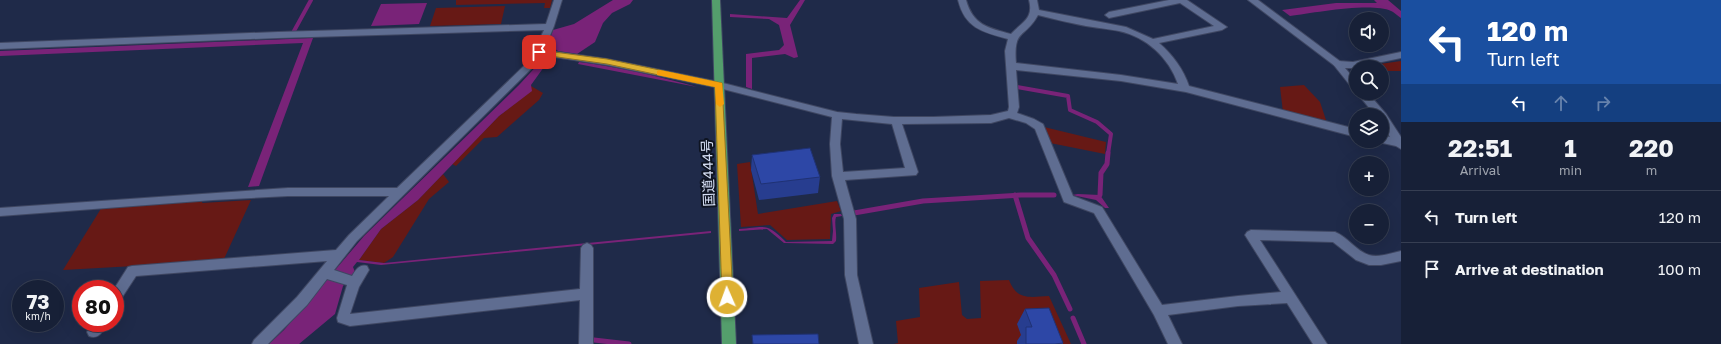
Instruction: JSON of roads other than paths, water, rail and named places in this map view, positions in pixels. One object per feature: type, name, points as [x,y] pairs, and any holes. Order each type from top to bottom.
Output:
[{"type":"highway","name":"国道444号","points":[[716,0],[729,344]]},
{"type":"street","points":[[259,344],[302,302],[353,238],[529,66],[539,52],[558,0]]},
{"type":"street","points":[[962,0],[964,10],[975,25],[984,30],[1013,37]]},
{"type":"street","points":[[539,52],[607,62],[719,85],[858,119],[991,119],[1012,113],[1014,107],[1010,51],[1013,37],[1032,19],[1035,12],[1033,0]]},
{"type":"street","points":[[1109,15],[1182,0],[1222,27],[1151,42]]},
{"type":"street","points":[[1252,0],[1338,64],[1349,79]]},
{"type":"street","points":[[1035,12],[1122,29],[1134,33],[1151,42],[1170,58],[1181,75],[1185,89]]},
{"type":"street","points":[[0,46],[278,35],[549,27]]},
{"type":"street","points":[[1338,64],[1353,65],[1401,55]]},
{"type":"street","points":[[1012,66],[1140,80],[1236,100],[1308,122],[1349,131]]},
{"type":"street","points":[[1368,100],[1374,108]]},
{"type":"street","points":[[1008,114],[1030,121],[1039,127],[1068,199],[1098,210],[1159,311],[1175,344]]},
{"type":"street","points":[[837,115],[835,144],[838,176],[850,219],[851,275],[866,344]]},
{"type":"street","points":[[838,176],[912,172],[896,120]]},
{"type":"street","points":[[1389,127],[1401,144]]},
{"type":"street","points":[[1389,141],[1401,144]]},
{"type":"street","points":[[0,212],[288,192],[400,192]]},
{"type":"street","points":[[1320,344],[1251,235],[1335,237],[1343,241],[1362,258],[1370,260],[1401,256]]},
{"type":"street","points":[[586,344],[587,248]]},
{"type":"street","points":[[124,284],[132,271],[339,255]]},
{"type":"street","points":[[363,270],[349,292],[343,318],[350,320],[587,294]]},
{"type":"street","points":[[326,273],[354,282]]},
{"type":"street","points":[[1159,311],[1238,301],[1290,297]]},
{"type":"waterway","points":[[294,31],[311,0]]},
{"type":"waterway","points":[[1017,87],[1068,96],[1070,110],[1097,122],[1111,134],[1108,154]]},
{"type":"waterway","points":[[1100,195],[1101,173],[1107,164],[1108,153]]},
{"type":"waterway","points":[[854,213],[923,201],[1015,195]]},
{"type":"waterway","points":[[1015,195],[1028,238],[1054,275],[1070,309]]},
{"type":"waterway","points":[[1015,195],[1054,195]]},
{"type":"waterway","points":[[1073,318],[1084,344]]},
{"type":"waterway","points":[[594,340],[629,344]]}]
